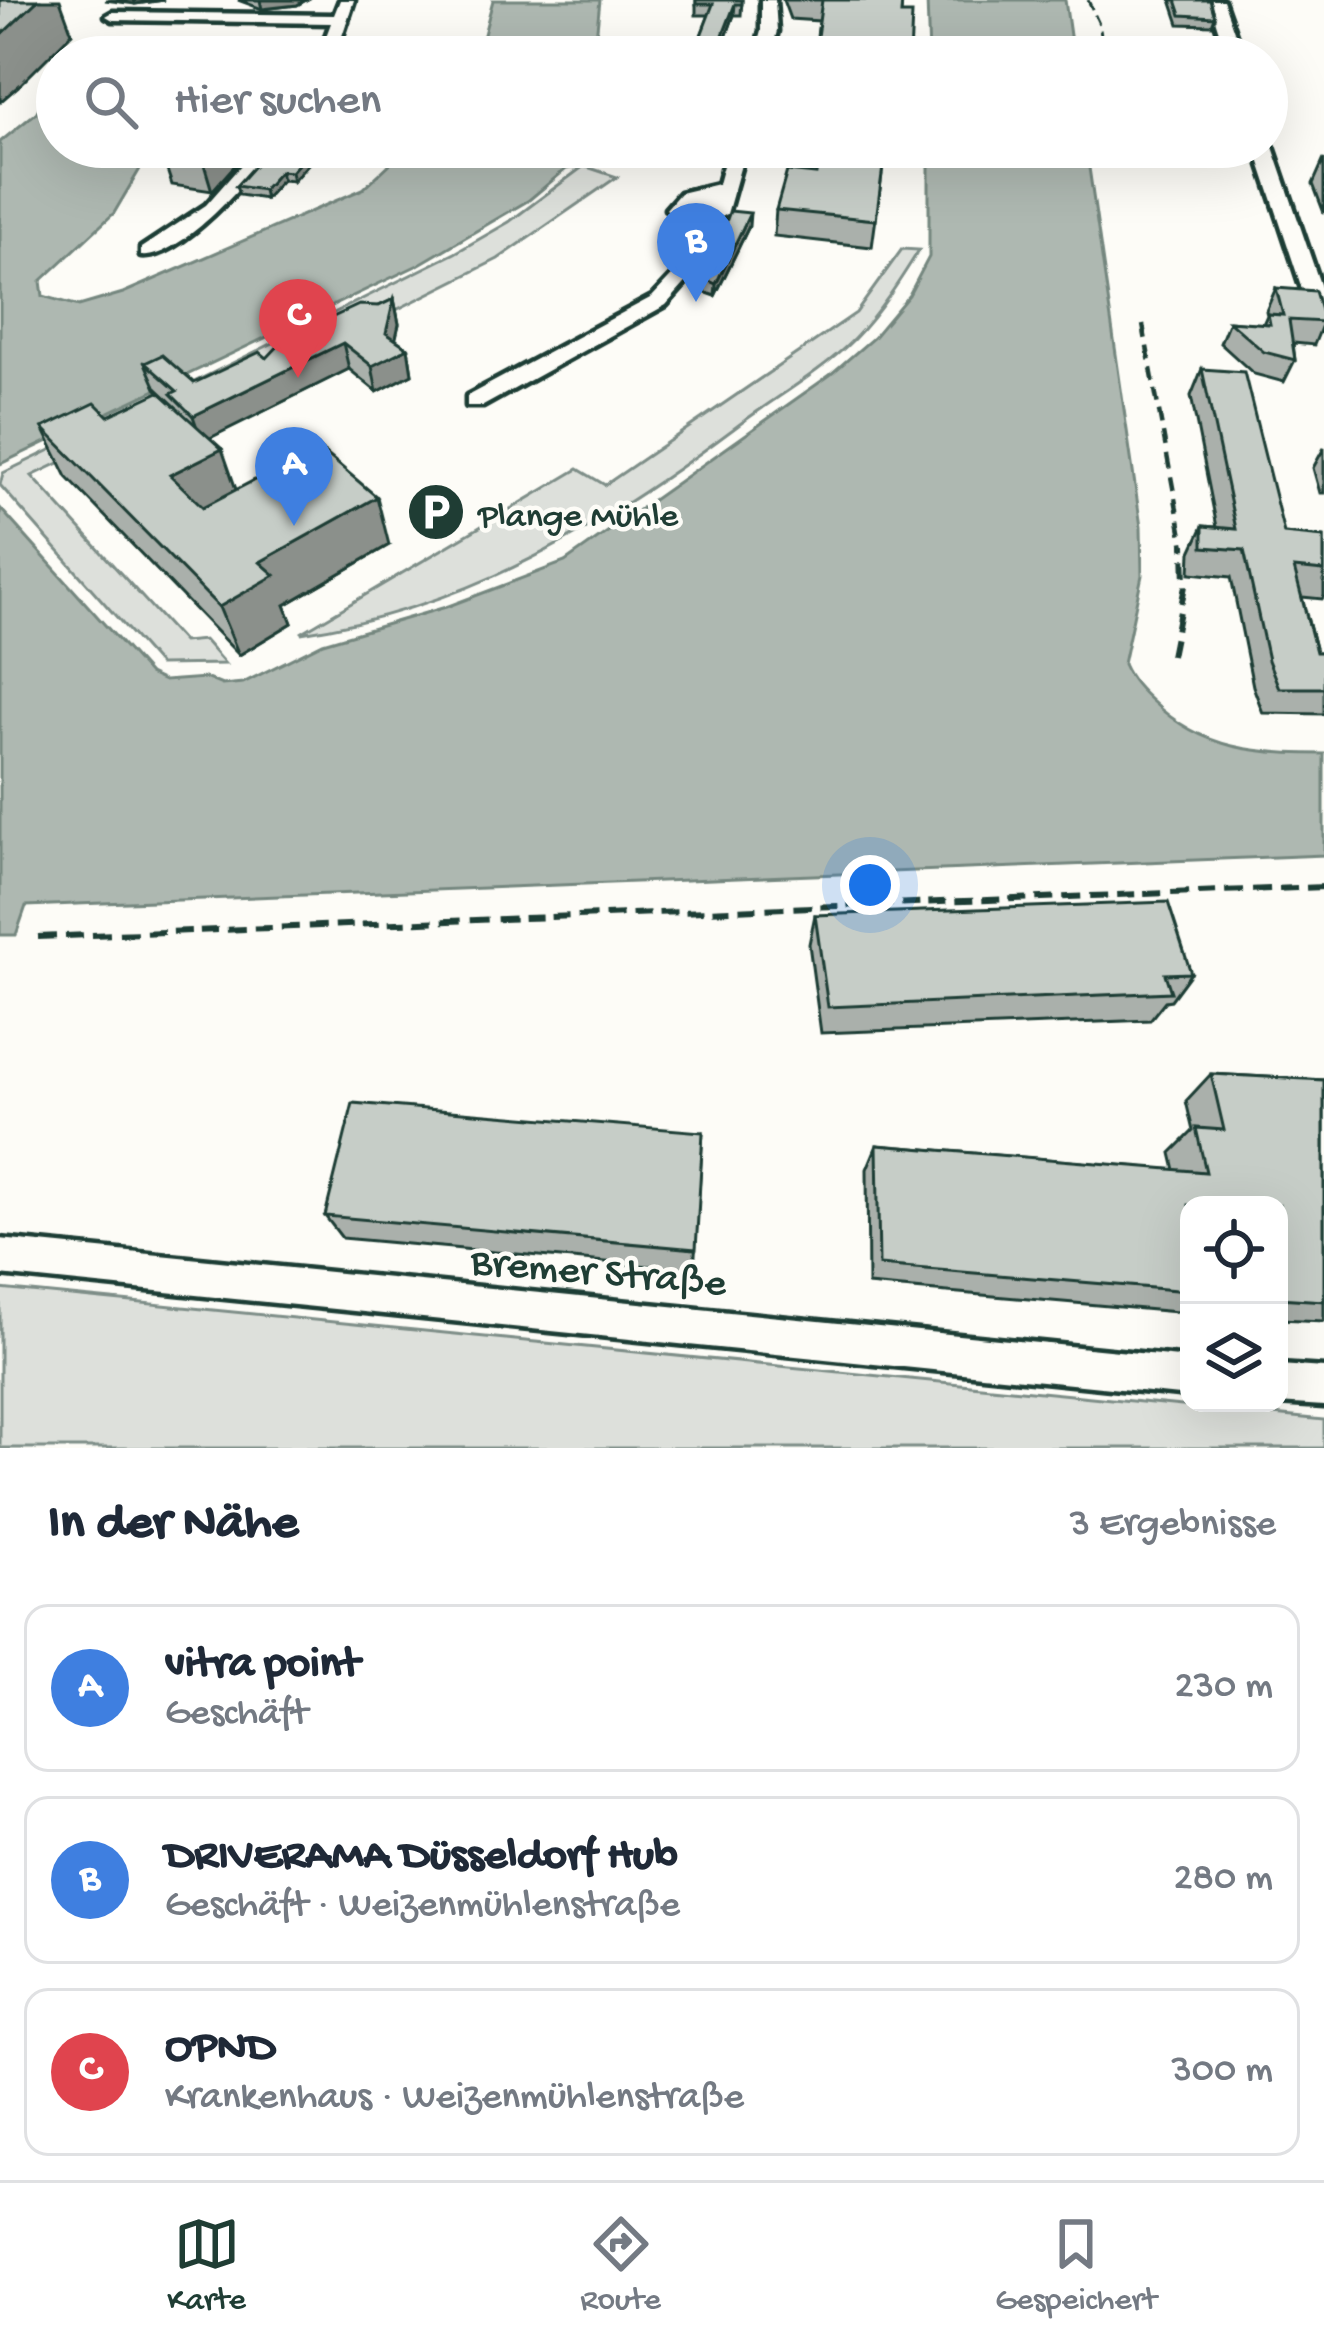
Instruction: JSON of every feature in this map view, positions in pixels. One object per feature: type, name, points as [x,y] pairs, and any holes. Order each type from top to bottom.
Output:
[{"type":"street","points":[[337,36],[346,0]]},
{"type":"street","points":[[767,0],[768,36]]},
{"type":"street","points":[[1216,0],[1227,36]]},
{"type":"street","points":[[113,16],[338,19]]},
{"type":"street","points":[[148,252],[212,209],[248,168]]},
{"type":"street","points":[[475,401],[659,301],[682,280],[703,248],[711,226],[697,206],[725,187],[731,168]]},
{"type":"street","points":[[1271,168],[1324,325]]},
{"type":"street","name":"Bremer Straße","points":[[0,1257],[1180,1376]]},
{"type":"street","points":[[1288,1385],[1324,1387]]},
{"type":"shaded area","points":[[493,0],[600,0],[596,36],[484,36]]},
{"type":"shaded area","points":[[927,0],[1065,0],[1070,36],[928,36]]},
{"type":"shaded area","points":[[36,113],[36,168],[141,168],[114,213],[41,281],[43,296],[79,306],[123,293],[363,189],[386,168],[572,168],[529,200],[418,265],[0,464],[0,142]]},
{"type":"shaded area","points":[[581,168],[617,177],[498,259],[376,320],[368,315],[32,476],[183,642],[204,640],[225,664],[159,665],[0,485],[3,473],[160,397],[152,388],[173,378],[184,387],[509,222]]},
{"type":"shaded area","points":[[929,168],[1089,168],[1141,527],[1142,575],[1123,664],[1153,702],[1212,740],[1276,753],[1324,754],[1324,855],[26,906],[16,935],[0,935],[0,508],[149,674],[164,681],[205,678],[222,685],[243,683],[323,643],[446,607],[565,562],[830,375],[873,338],[909,295],[929,257]]},
{"type":"shaded area","points":[[902,249],[919,250],[854,339],[812,374],[635,498],[584,530],[478,583],[363,621],[301,633],[578,469],[605,485],[856,313]]},
{"type":"shaded area","points":[[0,1289],[1180,1406],[1180,1412],[1324,1420],[1324,1448],[0,1448]]},
{"type":"building","points":[[0,0],[38,0],[0,36]]},
{"type":"building","points":[[696,0],[742,0],[735,4],[723,36],[701,36],[713,4],[696,4]]},
{"type":"building","points":[[822,0],[902,0],[901,14],[912,14],[911,36],[817,36]]},
{"type":"building","points":[[1176,0],[1210,0],[1215,17],[1181,15]]},
{"type":"building","points":[[252,168],[295,168],[280,171],[263,190],[236,186]]},
{"type":"building","points":[[817,168],[883,168],[876,220],[776,210],[787,171],[816,174]]},
{"type":"building","points":[[730,211],[750,213],[716,284],[705,279]]},
{"type":"building","points":[[1276,288],[1315,291],[1324,320],[1289,320],[1295,360],[1264,352],[1229,321],[1270,324],[1268,314],[1283,315]]},
{"type":"building","points":[[394,299],[386,333],[408,348],[372,366],[343,343],[193,416],[171,394],[177,391],[145,363],[162,355],[194,383],[260,352],[267,358],[284,340],[359,305],[379,306]]},
{"type":"building","points":[[1202,369],[1244,372],[1284,533],[1324,537],[1324,571],[1294,568],[1316,652],[1324,652],[1324,688],[1279,688],[1268,660],[1244,550],[1203,547],[1203,526],[1236,529]]},
{"type":"building","points":[[159,392],[222,449],[170,475],[203,507],[318,447],[377,497],[260,562],[275,575],[219,607],[43,428],[95,403],[108,416]]},
{"type":"building","points":[[1168,902],[1191,973],[1165,974],[1171,992],[828,1007],[815,915]]},
{"type":"building","points":[[1211,1074],[1324,1080],[1324,1301],[1288,1299],[1288,1196],[1180,1196],[1180,1290],[879,1265],[877,1145],[1206,1172],[1196,1128],[1224,1130]]},
{"type":"building","points":[[353,1103],[703,1132],[696,1249],[325,1216]]},
{"type":"railway","points":[[1088,0],[1101,36]]},
{"type":"railway","points":[[1143,325],[1184,547]]},
{"type":"railway","points":[[1171,656],[1185,586],[1184,544]]},
{"type":"railway","points":[[38,937],[1324,887]]},
{"type":"place","name":"DRIVERAMA Düsseldorf Hub","points":[[696,302]]},
{"type":"place","name":"OPND","points":[[298,378]]},
{"type":"place","name":"Plange Mühle","points":[[436,512]]},
{"type":"place","name":"vitra point","points":[[294,526]]}]
